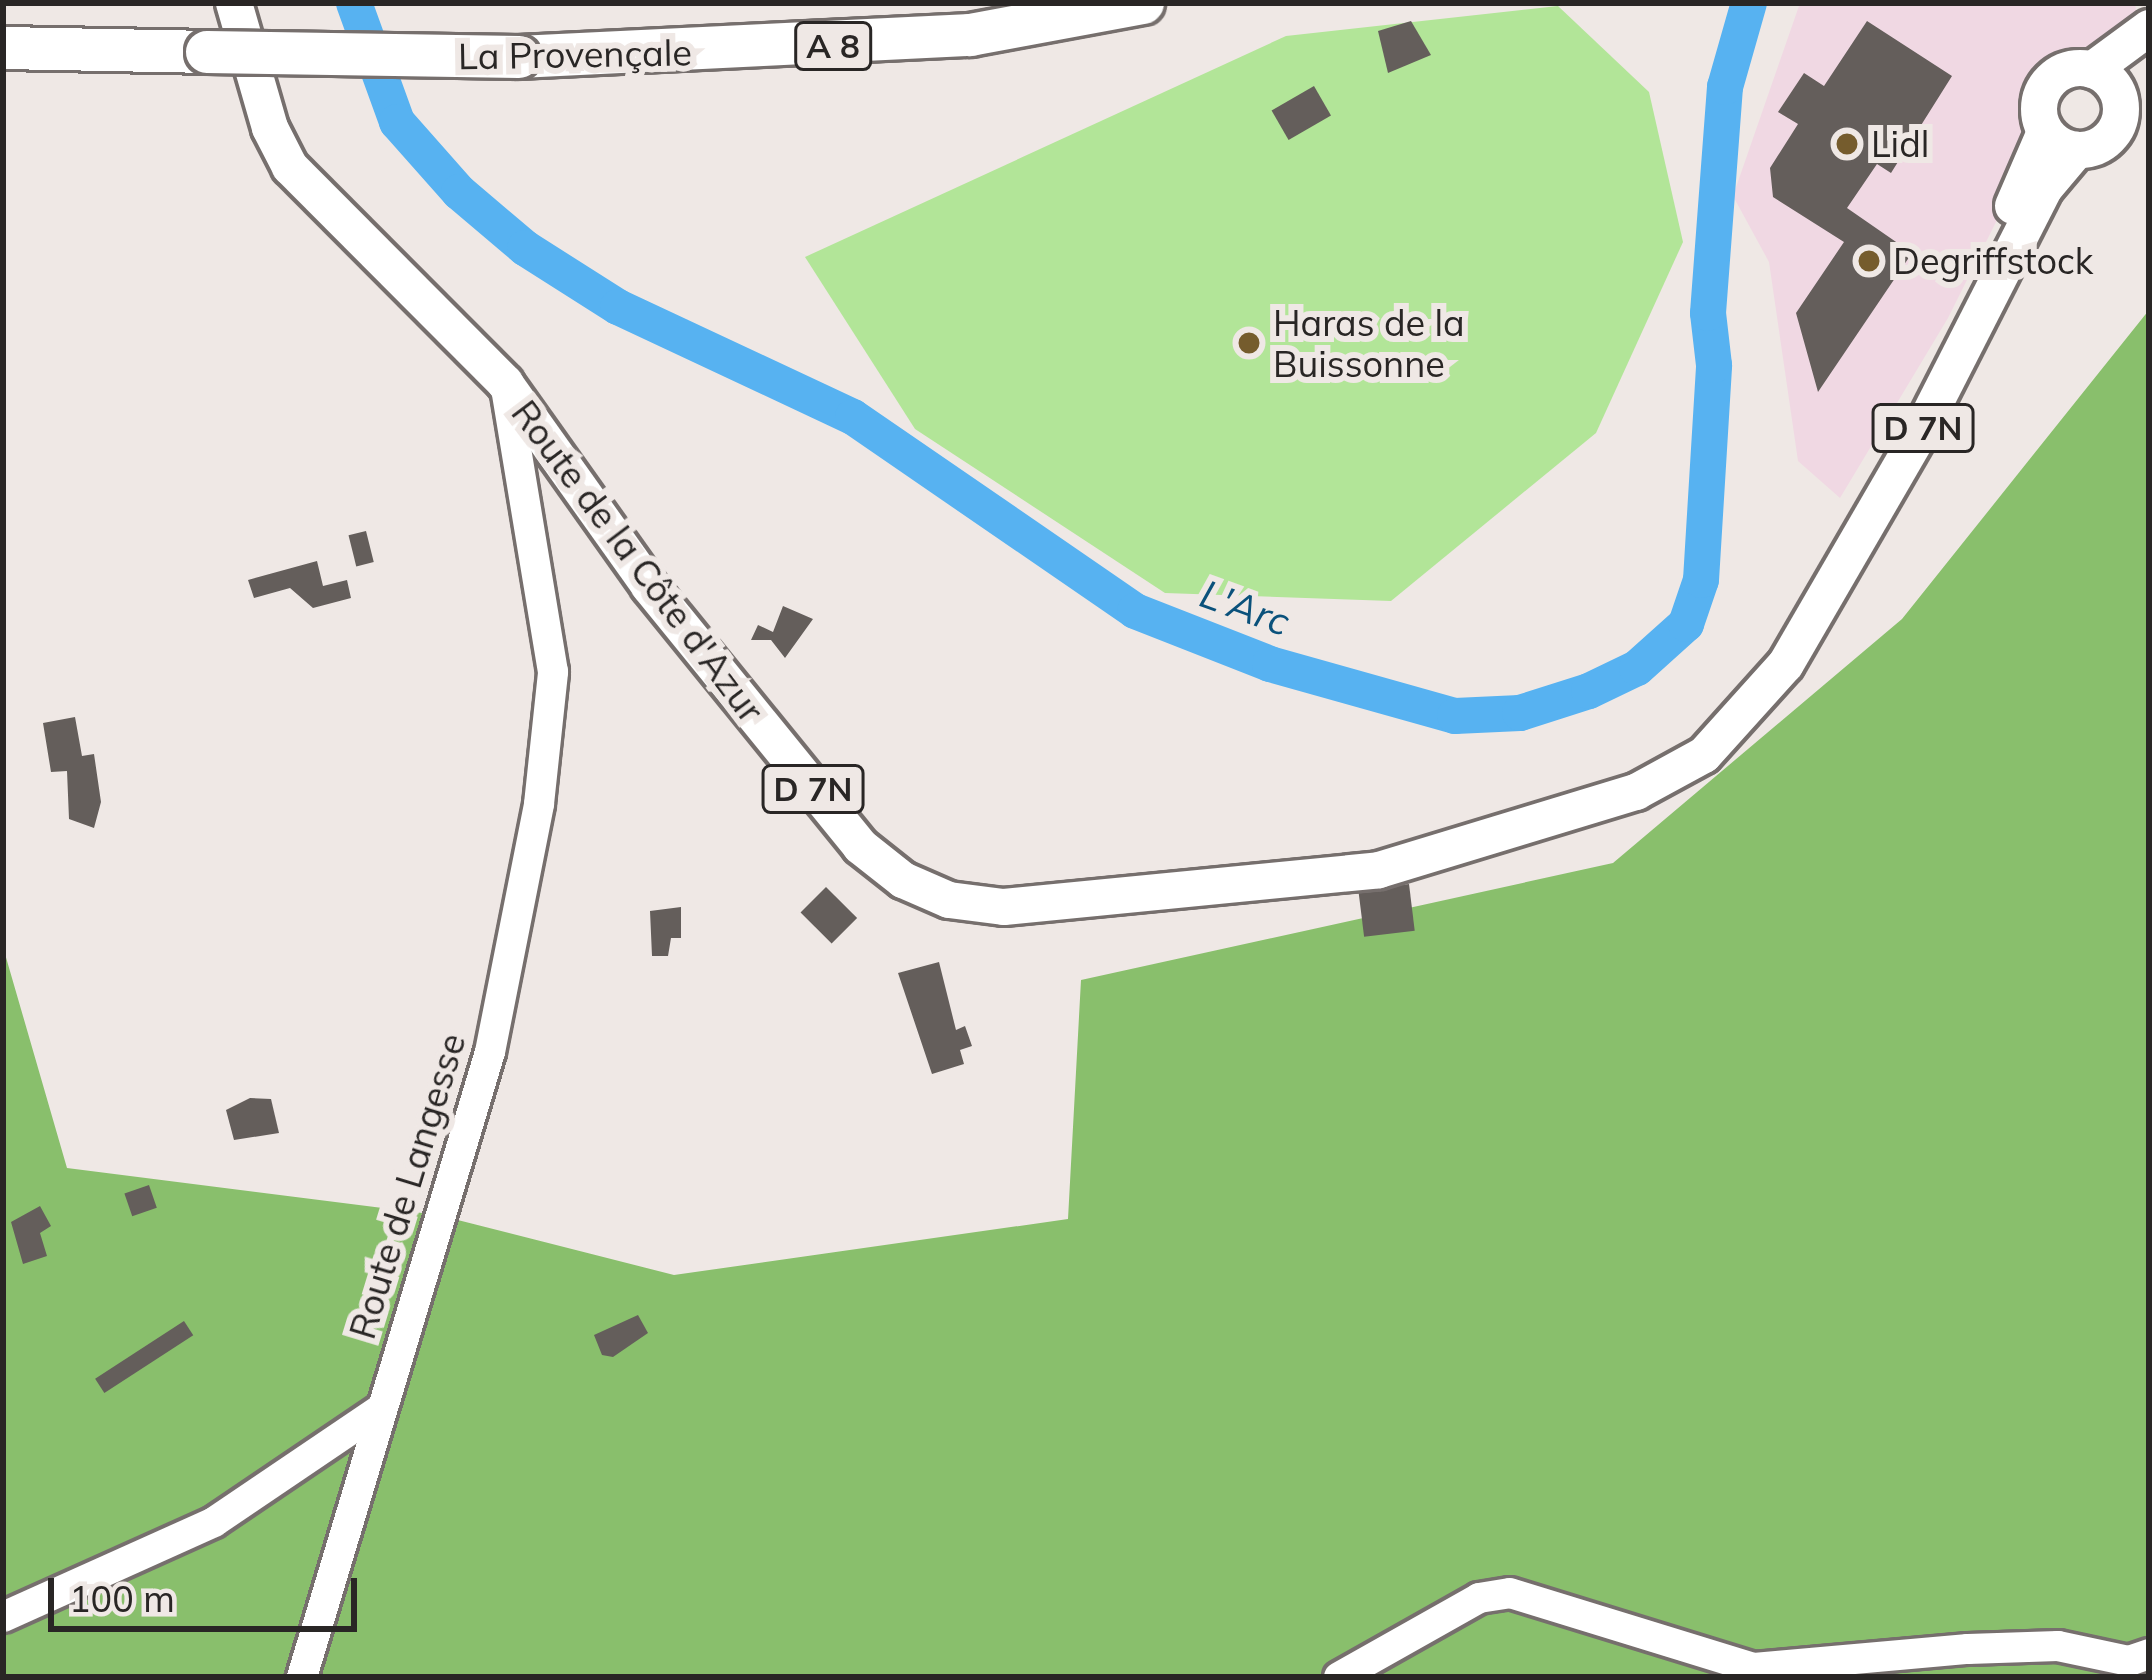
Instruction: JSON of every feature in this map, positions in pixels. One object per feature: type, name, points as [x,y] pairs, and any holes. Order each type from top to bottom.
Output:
[{"type":"highway","name":"La Provençale","points":[[3,48],[519,57],[970,35],[1143,3]]},
{"type":"main road","name":"Route de la Côte d'Azur","points":[[234,3],[270,128],[290,166],[505,383],[634,568],[860,846],[903,880],[949,901],[1066,905],[1379,870],[1636,792],[1704,754],[1757,700],[2061,141]]},
{"type":"main road","points":[[2149,28],[2092,70],[2068,69],[2048,83],[2038,107],[2061,141],[2113,134],[2119,96],[2149,50]]},
{"type":"main road","points":[[2092,70],[2119,96]]},
{"type":"street","name":"Route de Langesse","points":[[302,1677],[490,1052],[554,710],[531,517],[505,383]]},
{"type":"street","points":[[3,1617],[214,1522],[380,1409]]},
{"type":"street","points":[[1340,1677],[1479,1598],[1510,1593],[1754,1668],[1968,1649],[2058,1646],[2129,1661],[2149,1654]]},
{"type":"shaded area","points":[[1800,3],[2135,3],[2138,25],[2102,53],[2069,54],[2024,110],[2028,158],[1948,318],[1840,498],[1798,461],[1769,262],[1733,196]]},
{"type":"green space","name":"Haras de la Buissonne","points":[[1558,6],[1649,92],[1683,242],[1596,433],[1391,601],[1165,593],[915,429],[805,257],[1286,36]]},
{"type":"green space","points":[[2149,310],[2149,1677],[3,1677],[3,947],[67,1168],[438,1215],[674,1275],[1068,1219],[1081,980],[1613,863],[1902,619]]},
{"type":"building","points":[[1411,21],[1431,55],[1388,73],[1378,31]]},
{"type":"building","name":"Lidl","points":[[1867,21],[1952,76],[1891,173],[1877,164],[1847,208],[1912,253],[1818,392],[1796,313],[1844,242],[1773,197],[1770,168],[1798,124],[1778,112],[1804,73],[1824,86]]},
{"type":"building","points":[[1314,86],[1331,115],[1289,140],[1272,110]]},
{"type":"building","points":[[366,531],[374,562],[356,566],[349,535]]},
{"type":"building","points":[[317,561],[323,586],[347,580],[351,598],[313,608],[290,588],[254,598],[248,580]]},
{"type":"building","points":[[783,606],[813,619],[785,658],[771,640],[751,640],[758,625],[773,632]]},
{"type":"building","points":[[75,717],[82,756],[94,754],[101,802],[94,828],[69,819],[67,771],[51,772],[43,723]]},
{"type":"building","points":[[1409,884],[1415,931],[1364,937],[1358,890]]},
{"type":"building","points":[[826,887],[857,918],[832,944],[801,912]]},
{"type":"building","points":[[681,907],[681,938],[671,938],[668,956],[652,956],[650,911]]},
{"type":"building","points":[[939,962],[956,1030],[965,1026],[972,1046],[960,1050],[964,1064],[932,1074],[898,973]]},
{"type":"building","points":[[250,1098],[271,1099],[279,1133],[234,1140],[226,1110]]},
{"type":"building","points":[[149,1185],[157,1208],[132,1216],[124,1193]]},
{"type":"building","points":[[40,1206],[51,1226],[40,1233],[47,1256],[23,1264],[11,1222]]},
{"type":"building","points":[[638,1315],[648,1333],[613,1357],[602,1355],[594,1335]]},
{"type":"building","points":[[184,1321],[193,1335],[104,1393],[95,1379]]},
{"type":"waterway","name":"L'Arc","points":[[354,3],[397,122],[459,192],[525,248],[618,307],[853,417],[1135,611],[1270,664],[1455,716],[1520,713],[1589,691],[1637,668],[1686,624],[1701,580],[1714,365],[1708,313],[1725,87],[1749,3]]},
{"type":"place","name":"Lidl","points":[[1847,144]]},
{"type":"place","name":"Degriffstock","points":[[1869,261]]},
{"type":"place","name":"Haras de la Buissonne","points":[[1249,343]]}]
